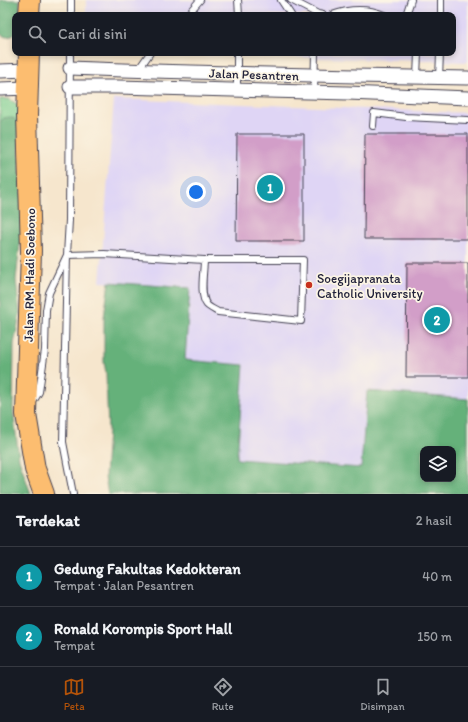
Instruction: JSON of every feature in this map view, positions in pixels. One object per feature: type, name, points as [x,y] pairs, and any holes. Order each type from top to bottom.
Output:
[{"type":"main road","points":[[30,0],[30,12]]},
{"type":"main road","name":"Jalan RM. Hadi Soebono","points":[[28,70],[27,115],[31,251],[26,414],[35,469],[44,494]]},
{"type":"street","name":"Jalan Pesantren","points":[[70,68],[137,71],[236,72],[314,76],[468,78]]},
{"type":"street","points":[[0,72],[28,70]]},
{"type":"street","points":[[0,89],[28,70]]},
{"type":"street","points":[[439,78],[439,97]]},
{"type":"street","name":"Jalan Pesantren","points":[[70,87],[314,92],[468,98]]},
{"type":"lane","points":[[71,0],[71,12]]},
{"type":"lane","points":[[190,12],[200,0]]},
{"type":"lane","points":[[238,0],[239,12]]},
{"type":"lane","points":[[282,0],[289,12]]},
{"type":"lane","points":[[291,0],[314,12]]},
{"type":"lane","points":[[407,12],[412,0]]},
{"type":"lane","points":[[441,0],[441,12]]},
{"type":"lane","points":[[339,12],[356,10],[371,12]]},
{"type":"lane","points":[[70,56],[69,220],[63,442],[73,494]]},
{"type":"lane","points":[[137,71],[148,56]]},
{"type":"lane","points":[[237,56],[237,91]]},
{"type":"lane","points":[[314,56],[314,92]]},
{"type":"lane","points":[[417,77],[418,56]]},
{"type":"lane","points":[[439,78],[440,56]]},
{"type":"lane","points":[[373,126],[374,113],[406,118],[468,120]]},
{"type":"lane","points":[[67,255],[104,254],[204,260],[303,260],[301,321],[218,312],[207,304],[204,298],[204,260]]},
{"type":"lane","points":[[26,414],[39,392],[45,350],[46,310],[49,293],[67,255]]},
{"type":"shaded area","points":[[86,0],[468,0],[468,62],[255,56],[456,56],[456,12],[86,12]]},
{"type":"shaded area","name":"Soegijapranata Catholic University","points":[[114,99],[468,113],[468,399],[368,391],[361,468],[237,459],[244,365],[185,361],[190,288],[100,282]]},
{"type":"green space","points":[[0,0],[20,0],[20,12],[12,12],[12,36],[6,37],[0,34]]},
{"type":"green space","points":[[0,99],[9,99],[20,106],[18,123],[4,118],[0,122]]},
{"type":"green space","points":[[10,117],[15,119],[18,123],[23,216],[16,280],[20,314],[14,344],[13,409],[19,459],[31,494],[0,493],[0,122],[4,118]]},
{"type":"green space","points":[[109,282],[190,288],[185,360],[244,365],[237,459],[361,468],[367,391],[468,399],[468,494],[108,494],[105,477],[108,431],[106,373],[104,362],[104,317]]},
{"type":"building","points":[[237,134],[304,134],[304,241],[236,241]]},
{"type":"building","points":[[365,134],[468,134],[468,239],[364,239]]},
{"type":"building","points":[[407,263],[468,263],[468,377],[406,377]]},
{"type":"place","name":"Gedung Fakultas Kedokteran","points":[[270,188]]},
{"type":"place","name":"Soegijapranata Catholic University","points":[[309,285]]},
{"type":"place","name":"Ronald Korompis Sport Hall","points":[[437,320]]}]
